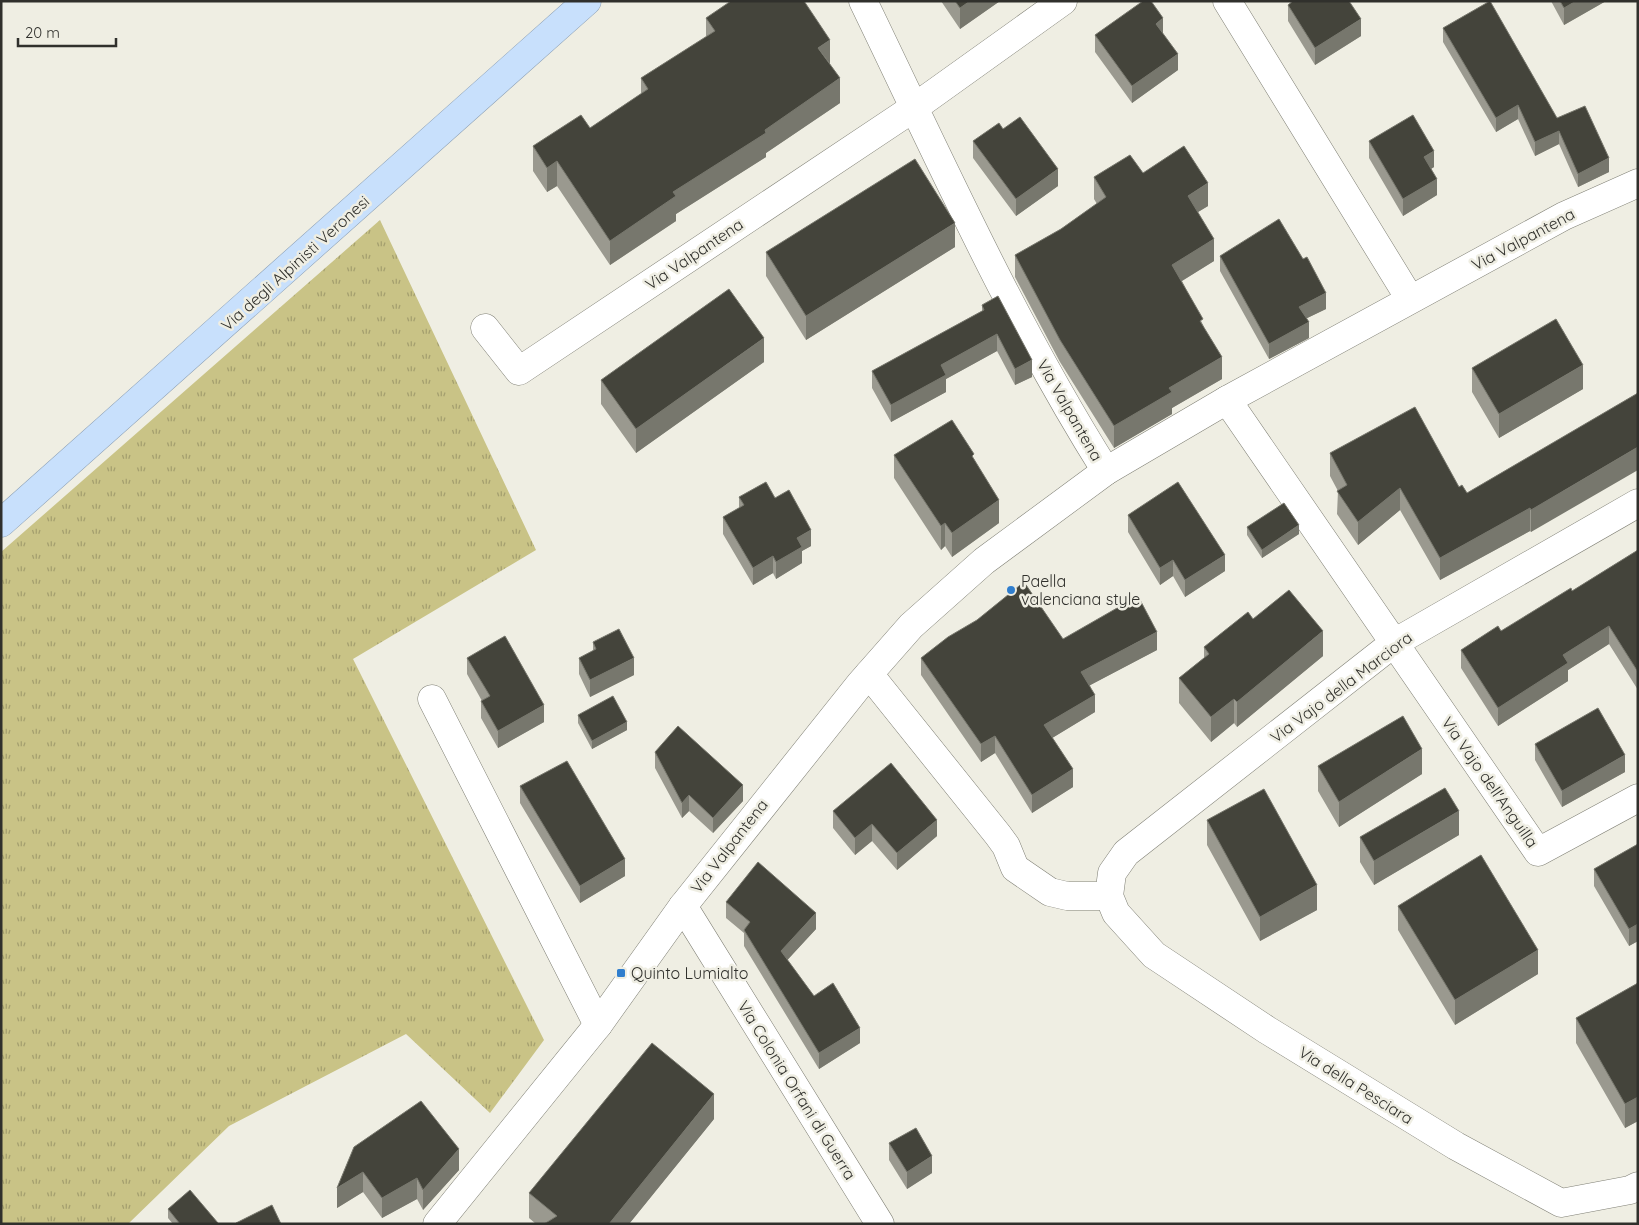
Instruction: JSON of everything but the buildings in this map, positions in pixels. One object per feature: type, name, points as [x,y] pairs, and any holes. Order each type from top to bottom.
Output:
[{"type":"highway","name":"Via degli Alpinisti Veronesi","points":[[1,523],[231,321],[564,19],[587,1]]},
{"type":"street","name":"Via Valpantena","points":[[864,1],[993,269],[1067,410],[1106,471]]},
{"type":"street","name":"Via Valpantena","points":[[485,328],[519,371],[915,107],[1063,1]]},
{"type":"street","points":[[1227,1],[1410,299]]},
{"type":"street","name":"Via Valpantena","points":[[437,1224],[598,1025],[682,906],[868,674],[911,626],[984,561],[1106,471],[1227,400],[1564,216],[1638,183]]},
{"type":"street","points":[[1227,400],[1394,643]]},
{"type":"street","name":"Via Vajo della Marciora","points":[[1108,896],[1112,873],[1126,853],[1394,643],[1638,503]]},
{"type":"street","name":"Via Vajo dell'Anguilla","points":[[1394,643],[1538,852],[1638,798]]},
{"type":"street","points":[[868,674],[998,835],[1010,854],[1015,868],[1050,892],[1067,896],[1108,896]]},
{"type":"street","points":[[432,699],[598,1025]]},
{"type":"street","name":"Via della Pesciara","points":[[1108,896],[1116,913],[1154,955],[1267,1030],[1456,1146],[1561,1203],[1630,1190],[1638,1186]]},
{"type":"street","name":"Via Colonia Orfani di Guerra","points":[[682,906],[880,1224]]},
{"type":"green space","points":[[380,220],[536,550],[353,659],[544,1040],[490,1113],[406,1034],[229,1126],[128,1224],[1,1224],[1,552]]},
{"type":"place","name":"Paella valenciana style","points":[[1011,590]]},
{"type":"place","name":"Quinto Lumialto","points":[[621,973]]}]
